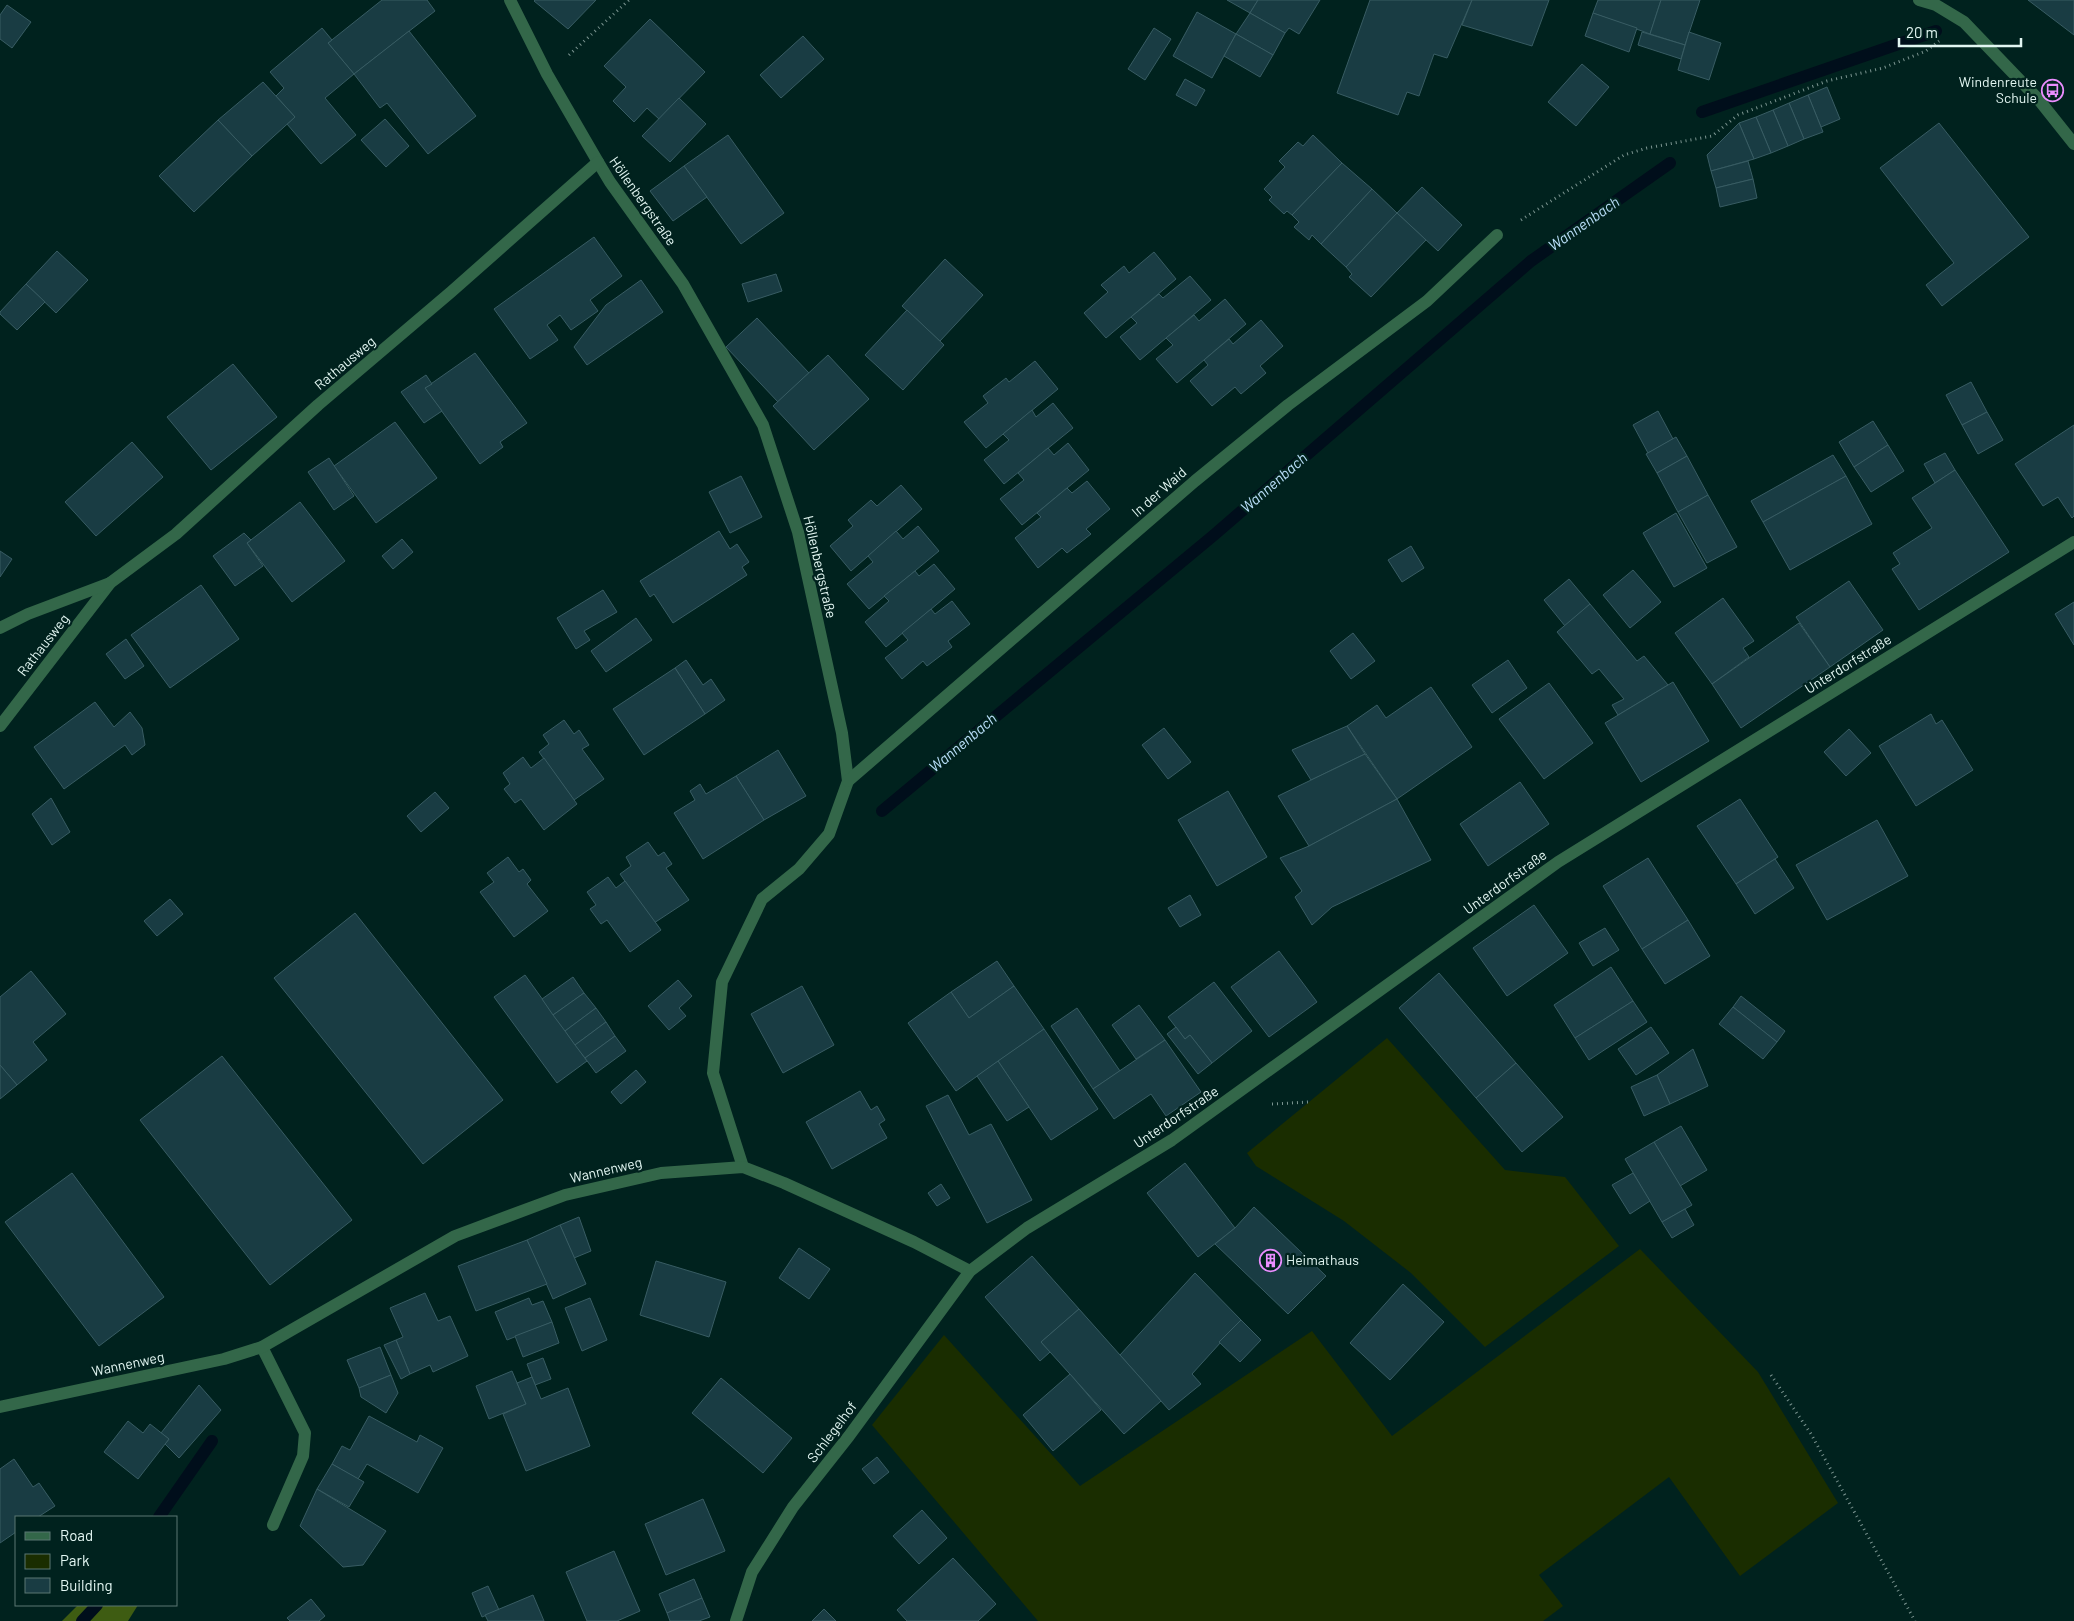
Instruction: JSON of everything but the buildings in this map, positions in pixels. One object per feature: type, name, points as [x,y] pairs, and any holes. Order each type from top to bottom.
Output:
[{"type":"street","name":"Höllenbergstraße","points":[[510,0],[547,74],[598,162],[610,182],[683,284],[763,425],[798,532],[842,733],[848,781],[829,834],[799,869],[762,899],[722,982],[713,1073],[743,1167]]},
{"type":"street","points":[[1919,0],[1936,5],[1964,22],[2039,100],[2074,144]]},
{"type":"street","name":"Rathausweg","points":[[0,726],[110,583],[176,534],[318,405],[451,292],[598,162]]},
{"type":"street","name":"In der Waid","points":[[848,781],[1195,481],[1288,405],[1427,301],[1497,235]]},
{"type":"street","name":"Unterdorfstraße","points":[[970,1271],[1027,1228],[1172,1140],[1558,862],[2074,542]]},
{"type":"street","name":"Rathausweg","points":[[0,628],[28,614],[110,583]]},
{"type":"street","name":"Wannenweg","points":[[0,1407],[224,1359],[262,1348],[454,1236],[565,1195],[661,1173],[743,1167],[784,1183],[914,1242],[970,1271]]},
{"type":"street","name":"Schlegelhof","points":[[736,1621],[752,1572],[793,1506],[849,1436],[970,1271]]},
{"type":"street","points":[[262,1348],[305,1433],[303,1456],[273,1525]]},
{"type":"path","points":[[547,74],[629,0]]},
{"type":"path","points":[[1497,235],[1624,155],[1647,148],[1712,136],[1738,115],[1827,81],[1883,68],[1926,51],[1964,22]]},
{"type":"path","points":[[1771,1376],[1811,1434],[1915,1621]]},
{"type":"green space","points":[[1387,1038],[1505,1170],[1565,1177],[1619,1246],[1485,1347],[1411,1273],[1344,1221],[1256,1166],[1247,1153]]},
{"type":"green space","points":[[1640,1249],[1758,1372],[1838,1503],[1740,1576],[1669,1477],[1539,1575],[1563,1606],[1543,1621],[1038,1621],[872,1425],[944,1335],[1080,1486],[1312,1331],[1392,1436]]},
{"type":"green space","points":[[77,1606],[137,1606],[128,1621],[62,1621]]},
{"type":"waterway","name":"Wannenbach","points":[[1702,112],[1936,31]]},
{"type":"waterway","name":"Wannenbach","points":[[882,811],[1214,535],[1531,261],[1670,163]]},
{"type":"waterway","name":"Wannenbach","points":[[160,1516],[212,1441]]},
{"type":"waterway","name":"Wannenbach","points":[[82,1621],[96,1606]]},
{"type":"place","name":"Windenreute Schule","points":[[2053,90]]},
{"type":"place","name":"Heimathaus","points":[[1270,1260]]}]
